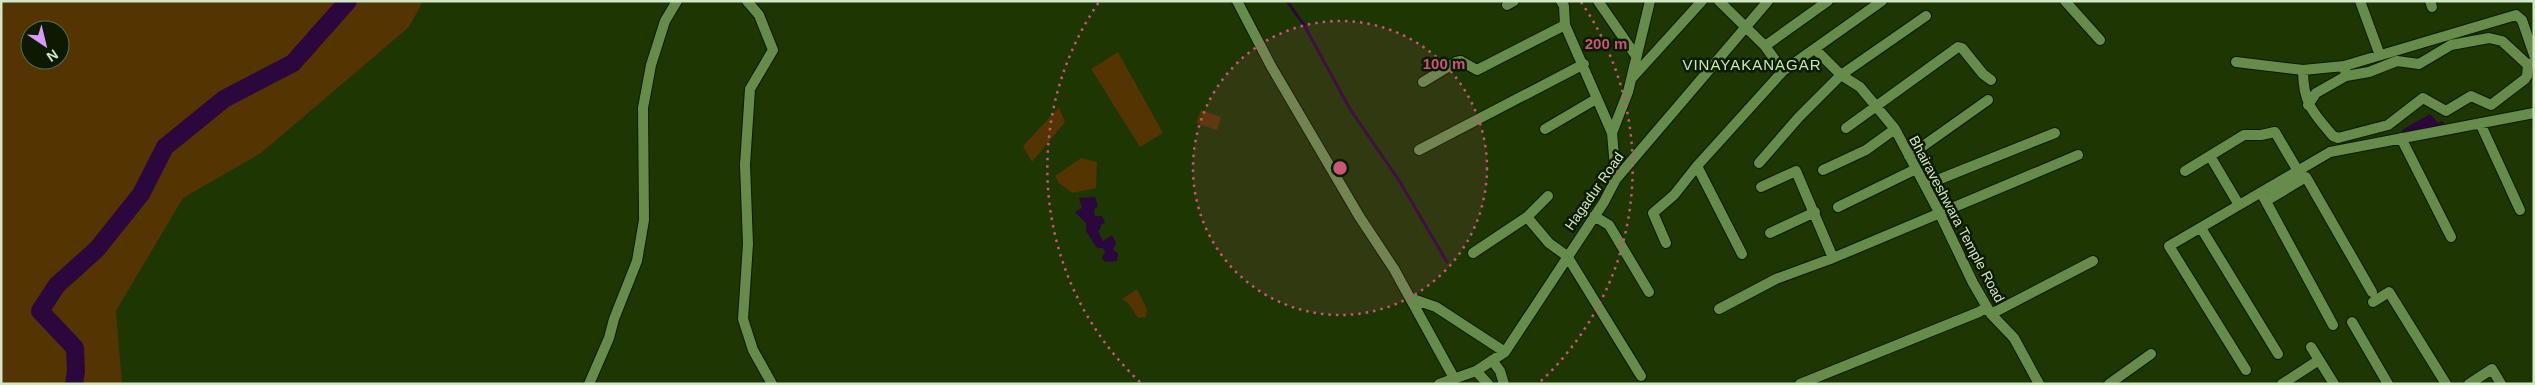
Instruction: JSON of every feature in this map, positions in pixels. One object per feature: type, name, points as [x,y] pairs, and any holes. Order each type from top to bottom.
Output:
[{"type":"street","points":[[589,384],[609,338],[614,318],[637,261],[644,220],[643,108],[651,65],[665,21],[677,1]]},
{"type":"street","points":[[747,1],[759,15],[773,50],[750,89],[744,165],[748,244],[743,319],[753,350],[772,384]]},
{"type":"street","points":[[1237,1],[1275,74],[1410,298],[1454,378]]},
{"type":"street","points":[[1561,1],[1564,6],[1565,25],[1584,64],[1596,99],[1612,133],[1616,179]]},
{"type":"street","points":[[1598,1],[1636,56]]},
{"type":"street","points":[[1612,133],[1631,80],[1650,1]]},
{"type":"street","points":[[1631,80],[1702,1]]},
{"type":"street","points":[[1719,1],[1765,46],[1783,71]]},
{"type":"street","name":"Hagadur Road","points":[[1442,383],[1476,371],[1505,352],[1616,179],[1768,1]]},
{"type":"street","points":[[1765,46],[1828,1]]},
{"type":"street","points":[[1666,243],[1653,214],[1674,195],[1697,166],[1783,71],[1882,1]]},
{"type":"street","points":[[2066,1],[2100,40]]},
{"type":"street","points":[[2360,1],[2378,50]]},
{"type":"street","points":[[2308,105],[2316,92],[2345,71],[2516,15],[2522,20],[2534,55]]},
{"type":"street","points":[[1759,163],[1799,117],[1841,76],[1926,16]]},
{"type":"street","points":[[1423,82],[1456,62],[1461,61],[1477,70],[1565,25]]},
{"type":"street","points":[[2236,62],[2303,70],[2369,72],[2397,61],[2420,64],[2451,45],[2489,38],[2502,40],[2531,64],[2525,79],[2491,105],[2471,96],[2449,110],[2444,110],[2427,98],[2423,98],[2395,121],[2338,138],[2333,136],[2308,105],[2303,89],[2303,70]]},
{"type":"street","points":[[1846,128],[1958,47],[1962,48],[1983,74],[1991,80]]},
{"type":"street","name":"Bhairaveshwara Temple Road","points":[[1816,49],[1841,76],[1860,88],[1895,129],[1926,185],[1961,261],[1989,310],[2014,338],[2039,384]]},
{"type":"street","points":[[1419,150],[1584,64]]},
{"type":"street","points":[[1545,129],[1596,99]]},
{"type":"street","points":[[1909,156],[1988,100]]},
{"type":"street","points":[[2264,197],[2298,171],[2330,152],[2534,113]]},
{"type":"street","points":[[2480,123],[2520,210]]},
{"type":"street","points":[[1823,170],[1866,150],[1895,129]]},
{"type":"street","points":[[2185,171],[2244,135],[2260,135],[2275,132],[2298,171]]},
{"type":"street","points":[[1926,185],[2055,133]]},
{"type":"street","points":[[2401,138],[2451,237]]},
{"type":"street","points":[[1719,309],[1776,279],[1833,258],[2078,155]]},
{"type":"street","points":[[2210,156],[2239,206]]},
{"type":"street","points":[[1697,166],[1742,254]]},
{"type":"street","points":[[1838,207],[1916,169]]},
{"type":"street","points":[[1761,187],[1796,172],[1815,212],[1833,258]]},
{"type":"street","points":[[2246,370],[2169,246],[2239,206],[2264,197],[2306,177],[2373,297],[2390,292],[2446,384]]},
{"type":"street","points":[[1473,253],[1527,217],[1548,196]]},
{"type":"street","points":[[2264,197],[2333,325]]},
{"type":"street","points":[[1770,233],[1815,212]]},
{"type":"street","points":[[1594,216],[1608,225],[1649,292]]},
{"type":"street","points":[[1527,217],[1549,242],[1566,256],[1641,376]]},
{"type":"street","points":[[2201,228],[2278,354]]},
{"type":"street","points":[[1800,384],[1979,312],[1989,310],[2094,261]]},
{"type":"street","points":[[1410,298],[1436,307],[1505,352]]},
{"type":"street","points":[[2352,322],[2388,384]]},
{"type":"street","points":[[2310,347],[2334,384]]},
{"type":"street","points":[[2109,384],[2151,354]]},
{"type":"street","points":[[1492,360],[1504,384]]},
{"type":"street","points":[[2282,384],[2319,360]]},
{"type":"street","points":[[2469,384],[2492,369],[2501,384]]},
{"type":"street","points":[[1476,371],[1488,384]]},
{"type":"shaded area","points":[[1,1],[423,1],[409,27],[261,153],[183,198],[116,311],[122,384],[1,384]]},
{"type":"shaded area","points":[[1118,52],[1163,133],[1140,147],[1091,69]]},
{"type":"shaded area","points":[[1059,107],[1065,122],[1032,162],[1023,146]]},
{"type":"shaded area","points":[[1201,110],[1221,117],[1217,130],[1196,123]]},
{"type":"shaded area","points":[[2430,114],[2438,123],[2442,121],[2446,126],[2405,134],[2402,130]]},
{"type":"shaded area","points":[[1081,158],[1097,162],[1096,188],[1072,193],[1059,183],[1055,176]]},
{"type":"shaded area","points":[[1095,197],[1098,206],[1094,210],[1095,216],[1102,216],[1105,223],[1101,225],[1098,231],[1103,241],[1112,235],[1116,243],[1113,250],[1118,253],[1117,261],[1105,262],[1102,258],[1105,251],[1103,248],[1097,248],[1086,231],[1086,223],[1075,212],[1082,208],[1079,198]]},
{"type":"shaded area","points":[[1137,289],[1147,309],[1146,317],[1138,318],[1129,304],[1122,299]]},
{"type":"waterway","points":[[74,384],[76,371],[75,348],[40,311],[57,285],[97,249],[141,194],[165,147],[224,99],[293,63],[348,1]]},
{"type":"waterway","points":[[1287,1],[1304,25],[1350,109],[1400,182],[1447,262]]},
{"type":"district","name":"VINAYAKANAGAR","points":[[1752,64]]}]
